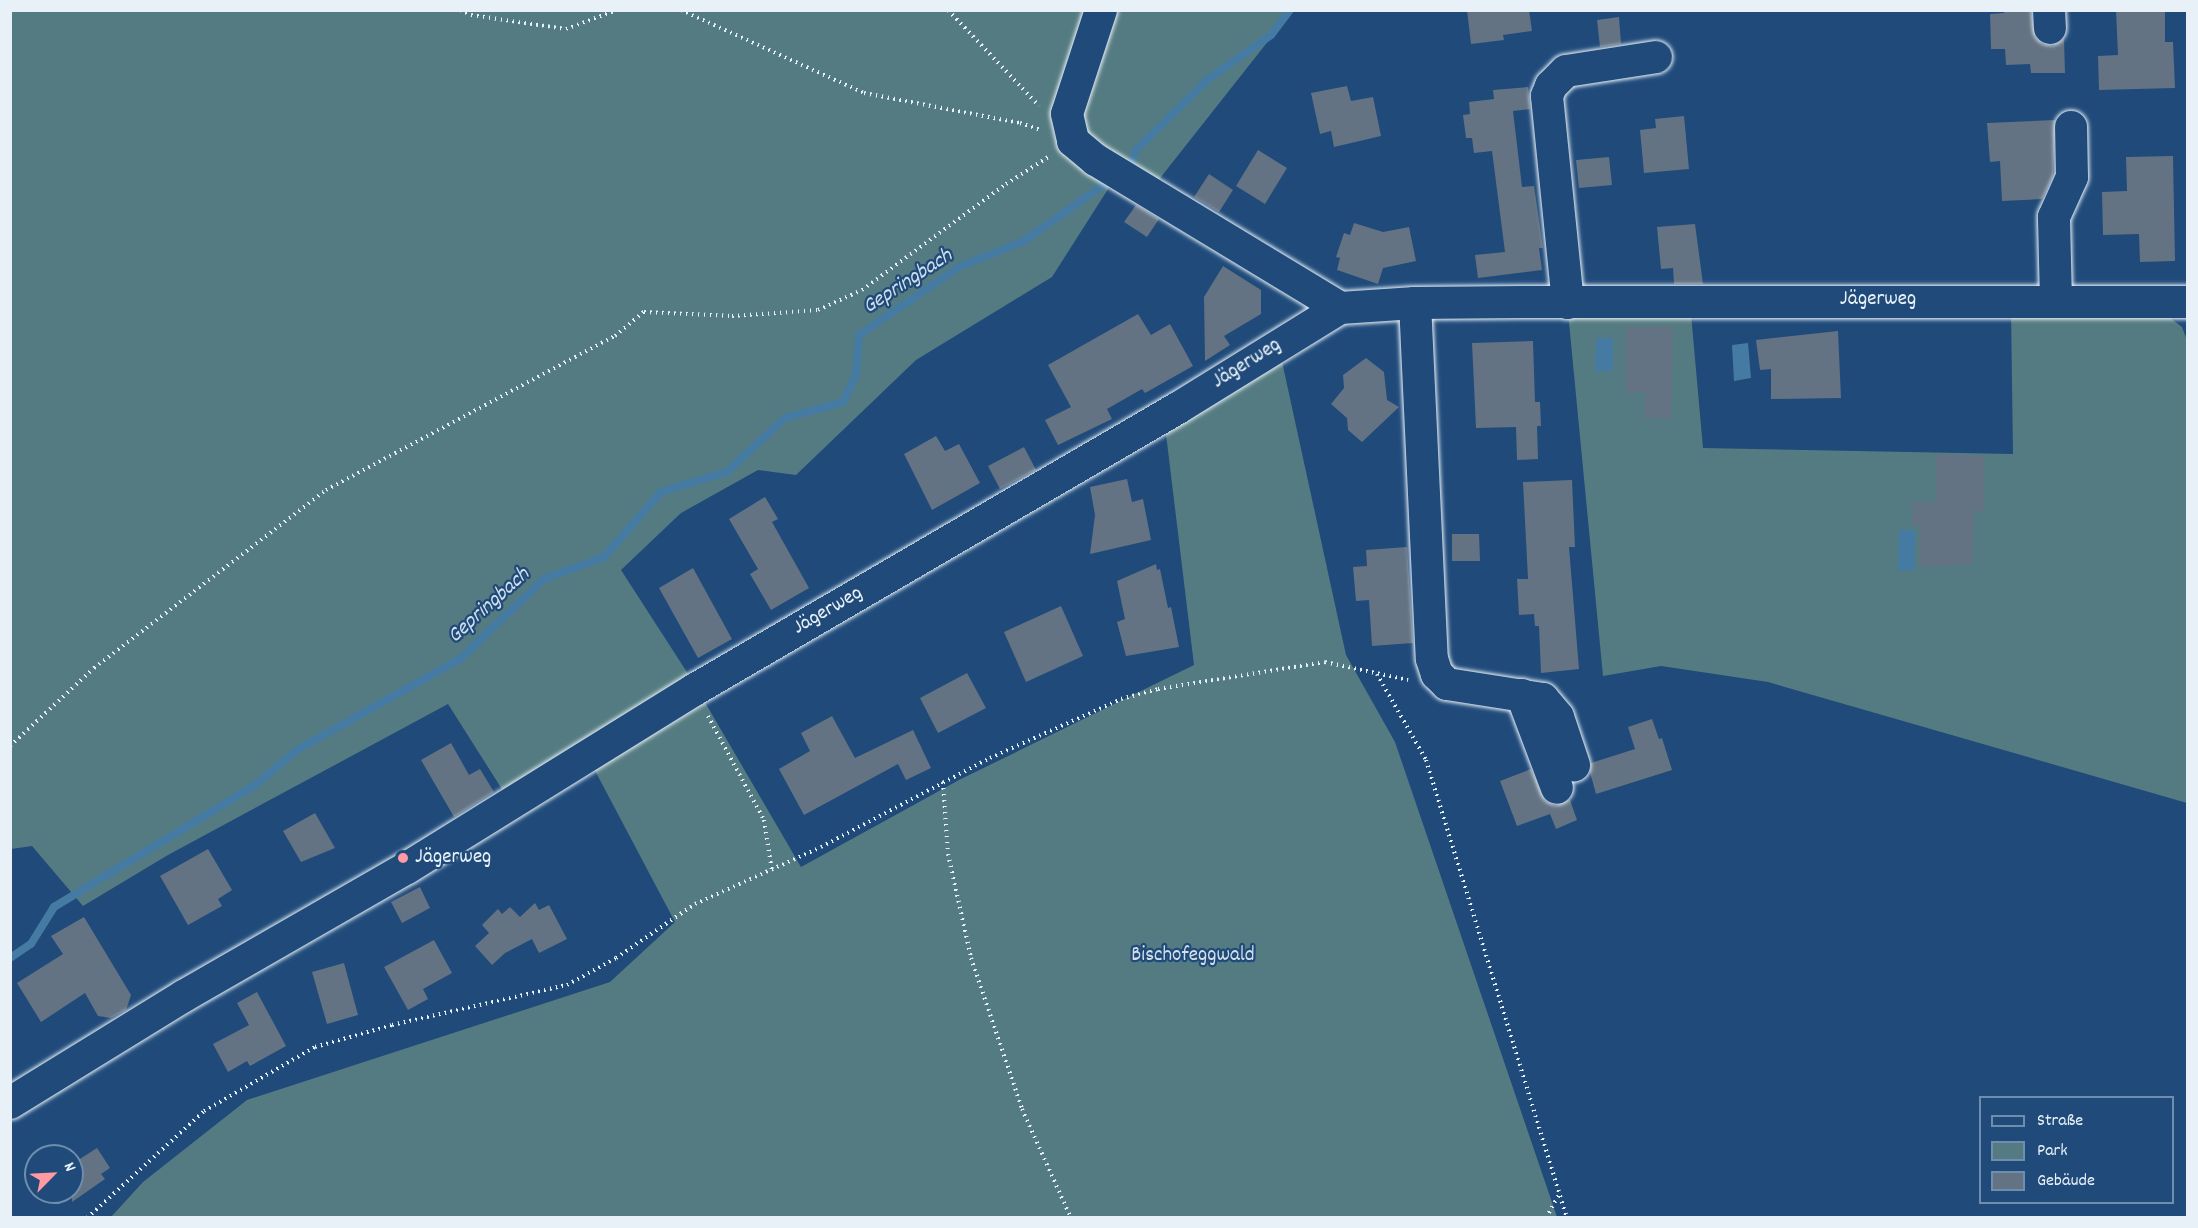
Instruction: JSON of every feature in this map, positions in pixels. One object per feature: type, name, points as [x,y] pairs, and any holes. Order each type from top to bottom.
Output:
[{"type":"street","points":[[1101,10],[1066,114],[1085,150],[1340,308]]},
{"type":"street","points":[[1568,303],[1547,96],[1551,86],[1566,71],[1656,57]]},
{"type":"street","points":[[2056,301],[2054,217],[2072,177],[2071,127]]},
{"type":"street","name":"Jägerweg","points":[[10,1103],[184,996],[407,868],[694,690],[1140,430],[1340,308],[1415,303],[2187,302]]},
{"type":"street","points":[[1415,303],[1432,659],[1437,674],[1447,684],[1543,699],[1551,706],[1558,717],[1565,776]]},
{"type":"path","points":[[460,10],[471,15],[566,29],[617,10]]},
{"type":"path","points":[[681,10],[864,93],[1020,123],[1085,150]]},
{"type":"path","points":[[948,10],[1042,108]]},
{"type":"path","points":[[10,746],[94,668],[326,490],[615,336],[644,312],[732,316],[818,310],[862,290],[1006,184],[1085,150]]},
{"type":"path","points":[[87,1218],[204,1111],[315,1047],[392,1025],[567,986],[616,958],[695,904],[772,871],[990,758],[1121,699],[1149,692],[1325,662],[1406,679]]},
{"type":"path","points":[[1377,673],[1426,760],[1463,887],[1567,1218]]},
{"type":"path","points":[[694,690],[764,820],[772,871]]},
{"type":"path","points":[[943,782],[948,854],[971,958],[1022,1110],[1071,1218]]},
{"type":"path","points":[[1546,1218],[1560,1192]]},
{"type":"green space","name":"Bischofeggwald","points":[[11,11],[1292,11],[1157,182],[1110,186],[1052,277],[916,360],[796,475],[758,470],[681,513],[621,570],[692,680],[801,867],[959,780],[1194,665],[1166,434],[1281,357],[1346,655],[1395,742],[1557,1217],[111,1217],[143,1182],[247,1100],[610,982],[675,922],[582,746],[505,794],[448,704],[168,855],[83,906],[32,846],[11,849]]},
{"type":"green space","points":[[2011,311],[2161,311],[2182,327],[2188,343],[2187,803],[1768,682],[1661,666],[1603,676],[1568,312],[1691,314],[1703,448],[2013,454]]},
{"type":"water","points":[[1596,338],[1613,338],[1613,371],[1595,371]]},
{"type":"water","points":[[1748,343],[1751,378],[1734,381],[1732,345]]},
{"type":"water","points":[[1899,530],[1915,530],[1915,570],[1898,571]]},
{"type":"building","points":[[1467,10],[1529,10],[1532,31],[1503,35],[1504,40],[1471,44]]},
{"type":"building","points":[[2004,10],[2031,10],[2035,37],[2042,44],[2052,46],[2064,39],[2065,73],[2031,73],[2030,64],[2006,65],[2005,49],[1991,49],[1990,14],[2004,13]]},
{"type":"building","points":[[2116,10],[2165,10],[2165,42],[2173,42],[2175,88],[2099,90],[2098,56],[2118,55]]},
{"type":"building","points":[[1619,17],[1621,44],[1600,47],[1597,20]]},
{"type":"building","points":[[1347,86],[1351,101],[1373,97],[1381,136],[1334,147],[1331,131],[1320,134],[1311,93]]},
{"type":"building","points":[[1528,87],[1530,109],[1513,111],[1522,187],[1534,186],[1543,248],[1539,248],[1542,270],[1478,278],[1475,255],[1505,252],[1492,151],[1474,153],[1472,138],[1466,138],[1463,115],[1470,114],[1469,102],[1494,99],[1493,90]]},
{"type":"building","points":[[1684,116],[1689,169],[1644,173],[1640,130],[1656,128],[1655,119]]},
{"type":"building","points":[[2055,120],[2053,176],[2042,199],[2002,201],[2000,161],[1990,162],[1987,123]]},
{"type":"building","points":[[1258,150],[1287,168],[1265,204],[1236,186]]},
{"type":"building","points":[[2173,156],[2175,261],[2140,262],[2139,234],[2103,235],[2102,192],[2127,191],[2126,157]]},
{"type":"building","points":[[1609,157],[1612,185],[1579,188],[1576,160]]},
{"type":"building","points":[[1209,174],[1233,190],[1219,212],[1194,197]]},
{"type":"building","points":[[1136,205],[1159,219],[1147,237],[1124,222]]},
{"type":"building","points":[[1354,223],[1383,232],[1409,227],[1416,261],[1383,268],[1378,284],[1337,270],[1340,258],[1336,257],[1344,233],[1350,235]]},
{"type":"building","points":[[1695,224],[1703,284],[1674,284],[1673,268],[1661,269],[1657,227]]},
{"type":"building","points":[[1223,266],[1261,290],[1261,314],[1224,336],[1230,345],[1205,361],[1204,297]]},
{"type":"building","points":[[1138,314],[1151,335],[1170,324],[1193,366],[1145,393],[1142,389],[1107,409],[1112,419],[1058,445],[1045,420],[1071,407],[1048,365]]},
{"type":"building","points":[[1673,326],[1671,418],[1644,418],[1646,393],[1626,392],[1626,327]]},
{"type":"building","points":[[1838,331],[1841,398],[1771,399],[1771,369],[1760,370],[1756,340]]},
{"type":"building","points":[[1533,341],[1535,402],[1540,402],[1541,426],[1537,426],[1538,459],[1517,460],[1516,427],[1476,428],[1472,343]]},
{"type":"building","points":[[1366,358],[1384,372],[1387,400],[1399,407],[1362,442],[1348,430],[1347,418],[1331,404],[1344,388],[1343,375]]},
{"type":"building","points":[[936,436],[945,451],[959,444],[980,483],[932,510],[904,454]]},
{"type":"building","points":[[1024,447],[1036,470],[1000,489],[988,466]]},
{"type":"building","points":[[1936,455],[1984,455],[1984,511],[1974,511],[1972,564],[1919,567],[1920,525],[1912,525],[1913,502],[1936,502]]},
{"type":"building","points":[[1127,479],[1132,502],[1143,499],[1151,540],[1090,554],[1095,515],[1090,487]]},
{"type":"building","points":[[1572,480],[1575,547],[1569,547],[1579,669],[1541,673],[1539,626],[1535,626],[1534,614],[1519,615],[1517,579],[1528,579],[1523,482]]},
{"type":"building","points":[[765,497],[778,519],[772,522],[809,588],[771,610],[750,574],[758,569],[729,519]]},
{"type":"building","points":[[1452,534],[1479,534],[1480,561],[1452,561]]},
{"type":"building","points":[[1407,547],[1413,643],[1372,646],[1369,600],[1356,601],[1353,567],[1367,566],[1366,550]]},
{"type":"building","points":[[1156,564],[1157,570],[1160,569],[1168,608],[1171,607],[1179,647],[1126,656],[1117,622],[1125,619],[1117,581]]},
{"type":"building","points":[[693,568],[732,639],[698,658],[659,588]]},
{"type":"building","points":[[1061,606],[1083,656],[1026,682],[1004,632]]},
{"type":"building","points":[[967,673],[986,708],[938,733],[920,698]]},
{"type":"building","points":[[832,716],[855,758],[913,730],[931,768],[906,780],[898,764],[804,815],[779,769],[810,751],[801,733]]},
{"type":"building","points":[[1652,719],[1659,739],[1662,738],[1672,770],[1596,794],[1590,772],[1591,763],[1635,749],[1628,727]]},
{"type":"building","points":[[451,743],[469,775],[480,769],[494,792],[454,817],[421,760]]},
{"type":"building","points":[[1531,769],[1545,801],[1555,806],[1570,800],[1577,820],[1556,829],[1550,814],[1517,826],[1500,781]]},
{"type":"building","points":[[315,813],[335,848],[301,862],[283,831]]},
{"type":"building","points":[[208,849],[232,890],[218,899],[222,906],[188,925],[160,876]]},
{"type":"building","points":[[420,887],[430,908],[402,923],[391,902]]},
{"type":"building","points":[[535,903],[539,910],[549,905],[567,939],[539,953],[532,939],[505,953],[492,965],[475,946],[489,933],[482,925],[498,909],[502,914],[510,907],[520,917]]},
{"type":"building","points":[[84,917],[131,995],[126,1010],[111,1018],[98,1016],[85,993],[41,1022],[17,983],[63,954],[51,936]]},
{"type":"building","points":[[434,940],[452,973],[423,989],[428,999],[408,1010],[384,967]]},
{"type":"building","points":[[344,963],[358,1015],[327,1024],[312,972]]},
{"type":"building","points":[[257,992],[286,1046],[250,1066],[247,1061],[228,1072],[213,1044],[249,1025],[237,1003]]},
{"type":"building","points":[[97,1148],[110,1168],[101,1174],[105,1179],[84,1194],[84,1156]]},
{"type":"waterway","name":"Gepringbach","points":[[1123,170],[1132,162],[1136,150],[1207,80],[1271,35],[1290,10]]},
{"type":"waterway","name":"Gepringbach","points":[[10,958],[31,944],[54,907],[254,786],[297,750],[460,659],[544,579],[604,557],[661,492],[727,472],[785,418],[843,402],[856,375],[859,335],[961,266],[1024,241],[1113,178]]},
{"type":"place","name":"Jägerweg","points":[[403,858]]}]
